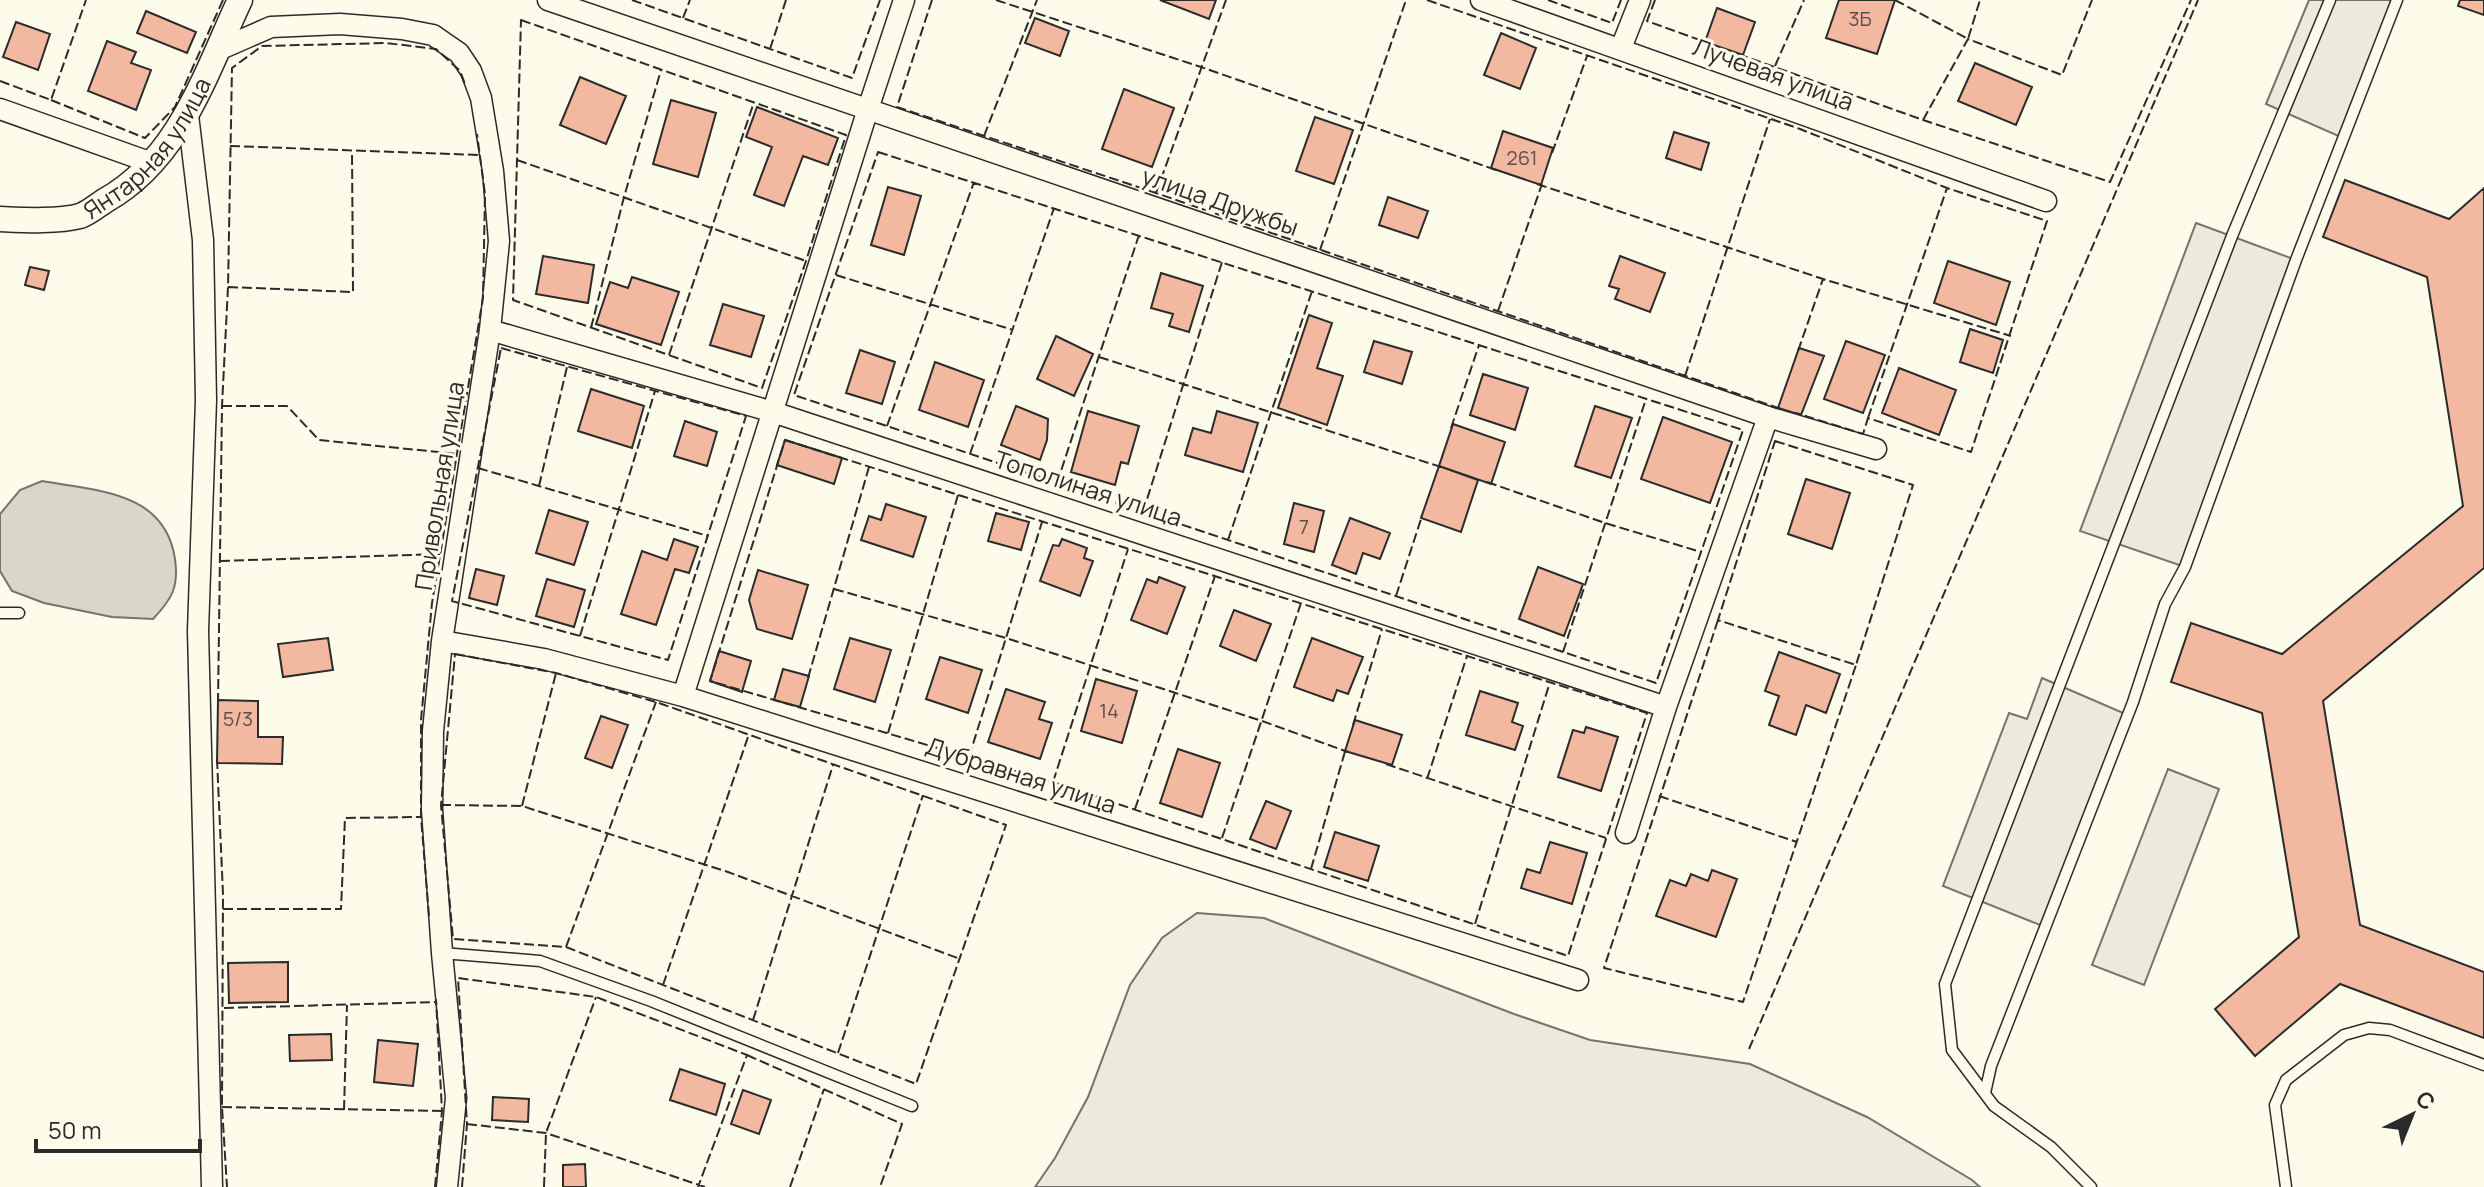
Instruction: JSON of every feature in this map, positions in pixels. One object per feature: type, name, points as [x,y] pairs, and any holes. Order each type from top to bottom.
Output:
[{"type":"street","name":"Янтарная улица","points":[[0,219],[80,216],[117,194],[152,163],[188,115],[240,0]]},
{"type":"street","name":"улица Дружбы","points":[[548,0],[1768,417],[1876,449]]},
{"type":"street","points":[[683,696],[904,0]]},
{"type":"street","name":"Лучевая улица","points":[[1481,0],[2046,201]]},
{"type":"street","points":[[1621,48],[1640,0]]},
{"type":"street","name":"Привольная улица","points":[[216,51],[271,27],[340,24],[433,35],[459,53],[471,71],[481,98],[493,171],[499,241],[490,330],[442,641],[433,731],[432,809],[456,1098],[447,1187]]},
{"type":"street","points":[[0,109],[152,163]]},
{"type":"street","points":[[188,115],[203,240],[206,400],[198,631],[212,1187]]},
{"type":"street","name":"Тополиная улица","points":[[490,330],[773,412],[1666,707]]},
{"type":"street","points":[[1626,833],[1666,707],[1768,417]]},
{"type":"street","name":"Дубравная улица","points":[[442,641],[544,659],[683,696],[1578,980]]},
{"type":"lane","points":[[2091,1187],[2051,1147],[1994,1106],[1952,1050],[1945,984],[2232,236],[2330,0]]},
{"type":"lane","points":[[1985,1093],[1991,1066],[2133,702],[2165,604],[2185,567],[2302,246],[2397,0]]},
{"type":"lane","points":[[0,613],[19,613]]},
{"type":"lane","points":[[442,953],[540,961],[651,1001],[912,1106]]},
{"type":"lane","points":[[2286,1187],[2275,1105],[2286,1080],[2344,1035],[2369,1028],[2390,1030],[2484,1065]]},
{"type":"shaded area","points":[[2309,0],[2397,0],[2343,138],[2266,104]]},
{"type":"shaded area","points":[[2196,223],[2296,260],[2185,567],[2080,531]]},
{"type":"shaded area","points":[[42,481],[125,498],[143,507],[158,520],[169,537],[176,577],[169,599],[153,619],[112,617],[44,603],[12,591],[0,571],[0,514],[20,490]]},
{"type":"shaded area","points":[[2042,678],[2128,715],[2045,927],[1943,886],[2009,713],[2027,719]]},
{"type":"shaded area","points":[[2168,769],[2219,789],[2144,985],[2092,965]]},
{"type":"shaded area","points":[[1197,913],[1264,918],[1590,1040],[1750,1064],[1867,1117],[1980,1187],[1035,1187],[1055,1158],[1088,1097],[1130,985],[1162,938]]},
{"type":"building","points":[[1160,0],[1216,0],[1209,19]]},
{"type":"building","points":[[1839,0],[1895,0],[1877,54],[1826,38]]},
{"type":"building","points":[[2460,0],[2484,0],[2484,15],[2458,6]]},
{"type":"building","points":[[1717,8],[1755,22],[1743,55],[1705,42]]},
{"type":"building","points":[[146,11],[196,32],[187,53],[137,33]]},
{"type":"building","points":[[1035,18],[1069,31],[1060,56],[1025,43]]},
{"type":"building","points":[[16,22],[50,34],[38,70],[3,57]]},
{"type":"building","points":[[1501,33],[1536,48],[1520,89],[1484,75]]},
{"type":"building","points":[[107,41],[136,52],[131,63],[151,70],[136,110],[88,91]]},
{"type":"building","points":[[1975,63],[2032,87],[2016,125],[1958,101]]},
{"type":"building","points":[[580,77],[626,96],[606,144],[560,125]]},
{"type":"building","points":[[1124,89],[1174,108],[1152,167],[1102,149]]},
{"type":"building","points":[[671,100],[716,113],[698,177],[653,164]]},
{"type":"building","points":[[757,107],[838,138],[828,165],[803,156],[784,206],[754,195],[772,147],[746,137]]},
{"type":"building","points":[[1315,117],[1353,130],[1334,184],[1296,171]]},
{"type":"building","points":[[1503,131],[1553,148],[1541,185],[1491,168]]},
{"type":"building","points":[[1674,132],[1709,143],[1701,170],[1666,158]]},
{"type":"building","points":[[2345,180],[2449,219],[2484,188],[2484,568],[2323,701],[2360,925],[2484,972],[2484,1038],[2340,984],[2255,1056],[2215,1009],[2299,937],[2262,713],[2171,682],[2191,623],[2282,654],[2463,506],[2427,277],[2323,237]]},
{"type":"building","points":[[888,187],[921,196],[904,255],[871,245]]},
{"type":"building","points":[[1388,197],[1428,211],[1418,238],[1379,225]]},
{"type":"building","points":[[543,256],[594,265],[588,303],[536,294]]},
{"type":"building","points":[[1620,256],[1665,273],[1650,312],[1615,299],[1619,289],[1609,286]]},
{"type":"building","points":[[1948,261],[2010,282],[1996,325],[1934,303]]},
{"type":"building","points":[[30,267],[49,271],[44,290],[25,285]]},
{"type":"building","points":[[1161,273],[1203,286],[1189,332],[1169,326],[1173,314],[1151,308]]},
{"type":"building","points":[[632,277],[679,292],[661,345],[596,324],[610,282],[628,288]]},
{"type":"building","points":[[723,304],[764,316],[751,357],[710,345]]},
{"type":"building","points":[[1309,315],[1332,323],[1317,368],[1343,376],[1327,425],[1278,408]]},
{"type":"building","points":[[1970,329],[2003,340],[1993,373],[1960,362]]},
{"type":"building","points":[[1056,336],[1093,354],[1074,396],[1037,379]]},
{"type":"building","points":[[1374,341],[1412,352],[1402,384],[1364,372]]},
{"type":"building","points":[[1846,341],[1885,355],[1863,413],[1824,399]]},
{"type":"building","points":[[1799,348],[1824,356],[1801,415],[1778,408]]},
{"type":"building","points":[[860,350],[895,362],[882,404],[846,393]]},
{"type":"building","points":[[935,362],[984,380],[968,427],[919,410]]},
{"type":"building","points":[[1899,368],[1956,390],[1939,435],[1882,413]]},
{"type":"building","points":[[1483,374],[1528,388],[1515,430],[1470,415]]},
{"type":"building","points":[[591,389],[644,406],[632,448],[578,431]]},
{"type":"building","points":[[1016,406],[1048,419],[1047,440],[1040,460],[1001,445]]},
{"type":"building","points":[[1595,406],[1632,418],[1611,478],[1575,466]]},
{"type":"building","points":[[1088,411],[1139,426],[1128,464],[1121,462],[1115,485],[1071,472]]},
{"type":"building","points":[[1217,411],[1258,423],[1243,472],[1185,455],[1193,428],[1211,433]]},
{"type":"building","points":[[1663,417],[1732,442],[1710,503],[1641,479]]},
{"type":"building","points":[[685,421],[717,432],[707,466],[674,456]]},
{"type":"building","points":[[1453,424],[1505,442],[1491,484],[1439,466]]},
{"type":"building","points":[[785,440],[842,458],[834,484],[777,465]]},
{"type":"building","points":[[1439,466],[1478,480],[1461,532],[1421,518]]},
{"type":"building","points":[[1806,479],[1850,493],[1832,549],[1788,534]]},
{"type":"building","points":[[1294,503],[1324,511],[1314,552],[1284,544]]},
{"type":"building","points":[[886,504],[926,517],[913,557],[861,540],[869,516],[881,520]]},
{"type":"building","points":[[549,510],[588,522],[574,565],[536,553]]},
{"type":"building","points":[[996,513],[1029,522],[1021,550],[988,541]]},
{"type":"building","points":[[1350,518],[1390,533],[1380,559],[1363,553],[1356,574],[1332,565]]},
{"type":"building","points":[[674,539],[698,547],[689,573],[675,569],[656,625],[621,614],[642,551],[667,560]]},
{"type":"building","points":[[1062,539],[1087,548],[1084,558],[1093,561],[1080,596],[1040,581],[1053,545],[1059,546]]},
{"type":"building","points":[[1538,567],[1583,584],[1564,636],[1519,619]]},
{"type":"building","points":[[476,569],[504,576],[497,605],[469,598]]},
{"type":"building","points":[[758,570],[808,585],[792,639],[757,629],[749,600]]},
{"type":"building","points":[[1159,577],[1185,587],[1167,634],[1131,620],[1147,579],[1157,583]]},
{"type":"building","points":[[547,579],[585,590],[574,627],[536,616]]},
{"type":"building","points":[[1234,610],[1271,624],[1256,661],[1220,646]]},
{"type":"building","points":[[328,638],[333,670],[283,677],[278,644]]},
{"type":"building","points":[[850,638],[891,650],[875,702],[834,689]]},
{"type":"building","points":[[1312,638],[1363,657],[1348,694],[1337,690],[1333,701],[1294,687]]},
{"type":"building","points":[[719,651],[751,661],[742,692],[710,681]]},
{"type":"building","points":[[1779,652],[1840,674],[1826,713],[1806,705],[1796,735],[1769,725],[1779,696],[1765,691]]},
{"type":"building","points":[[940,657],[982,670],[968,713],[926,699]]},
{"type":"building","points":[[783,669],[809,676],[800,707],[774,700]]},
{"type":"building","points":[[1096,679],[1137,691],[1122,743],[1081,731]]},
{"type":"building","points":[[1006,689],[1045,702],[1039,719],[1052,723],[1040,759],[988,742]]},
{"type":"building","points":[[1480,691],[1518,703],[1512,722],[1523,726],[1515,750],[1466,735]]},
{"type":"building","points":[[218,700],[258,701],[258,737],[283,737],[282,764],[217,763]]},
{"type":"building","points":[[601,716],[628,725],[612,768],[585,758]]},
{"type":"building","points":[[1355,720],[1402,735],[1392,765],[1345,751]]},
{"type":"building","points":[[1586,727],[1618,737],[1601,791],[1558,777],[1573,730],[1584,733]]},
{"type":"building","points":[[1178,749],[1220,763],[1202,817],[1160,803]]},
{"type":"building","points":[[1266,801],[1291,811],[1276,849],[1250,839]]},
{"type":"building","points":[[1335,832],[1379,846],[1368,881],[1324,867]]},
{"type":"building","points":[[1550,842],[1587,853],[1572,904],[1521,888],[1527,869],[1540,873]]},
{"type":"building","points":[[1712,870],[1737,879],[1716,937],[1656,916],[1670,880],[1686,886],[1691,874],[1708,881]]},
{"type":"building","points":[[288,962],[288,1002],[229,1003],[228,963]]},
{"type":"building","points":[[331,1034],[332,1060],[290,1061],[289,1035]]},
{"type":"building","points":[[378,1040],[418,1044],[413,1086],[374,1082]]},
{"type":"building","points":[[680,1069],[725,1084],[716,1115],[670,1100]]},
{"type":"building","points":[[743,1090],[771,1100],[759,1134],[731,1124]]},
{"type":"building","points":[[493,1097],[529,1099],[528,1122],[492,1120]]},
{"type":"building","points":[[585,1164],[586,1187],[563,1187],[563,1165]]},
{"type":"fence","points":[[0,81],[51,100],[86,0]]},
{"type":"fence","points":[[51,100],[145,138],[175,107],[223,0]]},
{"type":"fence","points":[[632,0],[852,78],[880,0]]},
{"type":"fence","points":[[683,18],[690,0]]},
{"type":"fence","points":[[770,49],[786,0]]},
{"type":"fence","points":[[932,0],[897,107],[1781,409]]},
{"type":"fence","points":[[996,0],[1201,67],[1496,170]]},
{"type":"fence","points":[[984,136],[1037,0]]},
{"type":"fence","points":[[1156,193],[1226,0]]},
{"type":"fence","points":[[1320,250],[1406,0]]},
{"type":"fence","points":[[1427,0],[1800,129],[1947,188],[2047,221],[1971,452],[1868,418],[1863,434],[1796,413]]},
{"type":"fence","points":[[1548,0],[1612,23],[1621,0]]},
{"type":"fence","points":[[1655,0],[1647,21],[1708,43]]},
{"type":"fence","points":[[1775,66],[1804,0]]},
{"type":"fence","points":[[1895,0],[1968,39],[1980,0]]},
{"type":"fence","points":[[1923,120],[1968,39],[2062,75],[2092,0]]},
{"type":"fence","points":[[1738,54],[2110,182],[2191,0]]},
{"type":"fence","points":[[1749,1049],[2198,0]]},
{"type":"fence","points":[[521,20],[846,135],[762,388],[513,300],[521,20]]},
{"type":"fence","points":[[218,703],[222,406],[228,287],[232,68],[262,46],[386,43],[436,49],[460,71],[465,84]]},
{"type":"fence","points":[[1552,153],[1587,56]]},
{"type":"fence","points":[[591,328],[624,197],[661,70]]},
{"type":"fence","points":[[669,355],[754,102]]},
{"type":"fence","points":[[1685,376],[1770,119]]},
{"type":"fence","points":[[429,916],[421,817],[421,720],[432,603],[483,298],[485,194],[477,134]]},
{"type":"fence","points":[[230,146],[480,155]]},
{"type":"fence","points":[[228,287],[353,292],[352,151]]},
{"type":"fence","points":[[878,152],[1743,430],[1656,683],[794,395],[878,152]]},
{"type":"fence","points":[[517,160],[806,261]]},
{"type":"fence","points":[[887,426],[974,182]]},
{"type":"fence","points":[[1537,184],[1823,279],[2011,336]]},
{"type":"fence","points":[[1498,311],[1542,184]]},
{"type":"fence","points":[[1868,418],[1947,188]]},
{"type":"fence","points":[[970,454],[1054,208]]},
{"type":"fence","points":[[1057,483],[1139,235]]},
{"type":"fence","points":[[1143,512],[1222,262]]},
{"type":"fence","points":[[836,275],[1013,330]]},
{"type":"fence","points":[[1798,351],[1823,279]]},
{"type":"fence","points":[[1228,540],[1312,291]]},
{"type":"fence","points":[[1451,428],[1479,345]]},
{"type":"fence","points":[[501,348],[746,416],[668,660],[452,601],[501,348]]},
{"type":"fence","points":[[1099,357],[1441,467]]},
{"type":"fence","points":[[539,486],[567,367]]},
{"type":"fence","points":[[580,636],[655,391]]},
{"type":"fence","points":[[1563,652],[1646,399]]},
{"type":"fence","points":[[222,406],[287,406],[319,440],[458,454]]},
{"type":"fence","points":[[785,440],[1647,713],[1568,956],[1053,782],[710,681],[785,440]]},
{"type":"fence","points":[[1775,441],[1913,485],[1856,665],[1718,620],[1775,441]]},
{"type":"fence","points":[[808,678],[869,467]]},
{"type":"fence","points":[[478,468],[708,536]]},
{"type":"fence","points":[[1487,482],[1701,552]]},
{"type":"fence","points":[[888,733],[958,495]]},
{"type":"fence","points":[[1396,596],[1422,516]]},
{"type":"fence","points":[[969,757],[1042,522]]},
{"type":"fence","points":[[1053,782],[1128,549]]},
{"type":"fence","points":[[220,561],[440,554]]},
{"type":"fence","points":[[1135,809],[1215,576]]},
{"type":"fence","points":[[834,589],[1006,638],[1348,752]]},
{"type":"fence","points":[[1222,838],[1301,603]]},
{"type":"fence","points":[[1718,620],[1604,968],[1743,1002],[1856,665]]},
{"type":"fence","points":[[1353,725],[1382,629]]},
{"type":"fence","points":[[455,654],[556,673],[656,702],[1006,825],[916,1084],[566,947],[453,939],[441,805],[455,654]]},
{"type":"fence","points":[[1427,779],[1467,656]]},
{"type":"fence","points":[[522,806],[556,673]]},
{"type":"fence","points":[[1475,924],[1550,682]]},
{"type":"fence","points":[[566,947],[656,702]]},
{"type":"fence","points":[[663,985],[749,734]]},
{"type":"fence","points":[[1311,869],[1346,748]]},
{"type":"fence","points":[[217,759],[223,894],[222,1107],[227,1187]]},
{"type":"fence","points":[[1386,764],[1606,838]]},
{"type":"fence","points":[[753,1020],[833,765]]},
{"type":"fence","points":[[838,1053],[923,795]]},
{"type":"fence","points":[[1659,796],[1797,842]]},
{"type":"fence","points":[[441,805],[522,806],[728,872],[960,959]]},
{"type":"fence","points":[[223,909],[341,909],[345,818],[421,817]]},
{"type":"fence","points":[[462,1187],[467,1124],[458,978],[596,997],[747,1055],[698,1187]]},
{"type":"fence","points":[[544,1187],[546,1133],[596,997]]},
{"type":"fence","points":[[435,1187],[442,1111],[436,999]]},
{"type":"fence","points":[[224,1008],[437,1002]]},
{"type":"fence","points":[[344,1110],[347,1005]]},
{"type":"fence","points":[[747,1055],[902,1124],[880,1187]]},
{"type":"fence","points":[[790,1187],[824,1089]]},
{"type":"fence","points":[[222,1107],[442,1111]]},
{"type":"fence","points":[[467,1124],[546,1133],[705,1187]]}]
